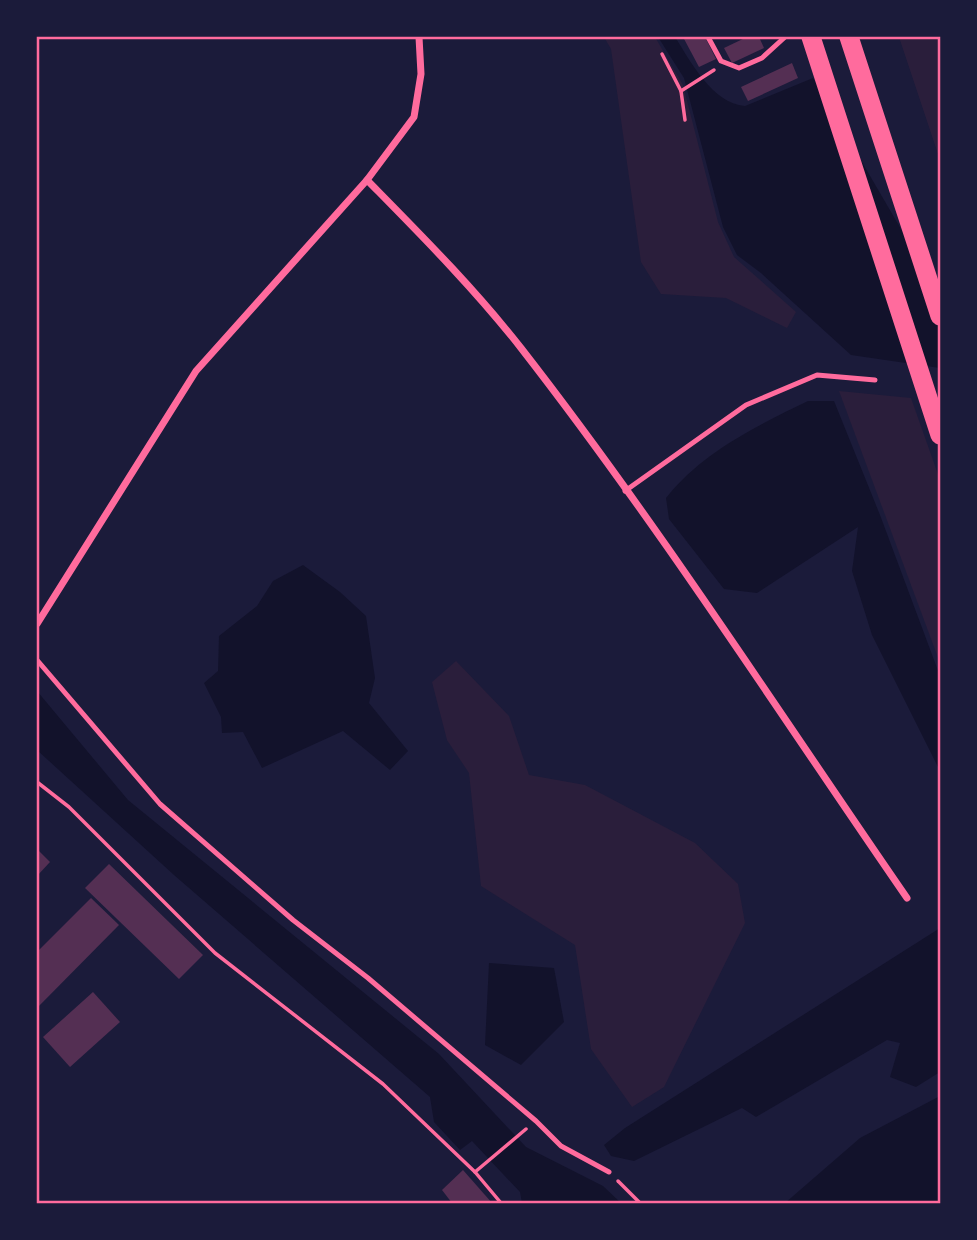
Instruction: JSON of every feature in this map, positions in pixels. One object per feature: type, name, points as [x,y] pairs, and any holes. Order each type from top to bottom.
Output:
[{"type":"highway","points":[[811,37],[940,435]]},
{"type":"highway","points":[[849,37],[940,316]]},
{"type":"street","points":[[37,624],[196,371],[367,180],[414,117],[421,74],[419,37]]},
{"type":"street","points":[[367,180],[440,254],[520,346],[625,491],[906,898]]},
{"type":"lane","points":[[708,37],[721,61],[739,68],[762,58],[785,37]]},
{"type":"lane","points":[[625,491],[746,405],[817,375],[875,380]]},
{"type":"lane","points":[[37,660],[160,804],[293,920],[368,978],[536,1121],[561,1146],[609,1172]]},
{"type":"path","points":[[663,54],[681,91],[685,120]]},
{"type":"path","points":[[681,91],[711,75]]},
{"type":"path","points":[[37,782],[69,807],[215,953],[383,1084],[475,1172],[501,1203]]},
{"type":"path","points":[[475,1172],[536,1121]]},
{"type":"path","points":[[609,1172],[640,1203]]},
{"type":"shaded area","points":[[604,37],[655,37],[683,85],[718,222],[734,257],[796,312],[787,328],[726,298],[661,294],[641,262],[611,49]]},
{"type":"shaded area","points":[[658,37],[675,37],[704,80],[722,97],[733,103],[745,106],[813,78],[940,296],[940,368],[851,355],[761,273],[737,255],[723,227],[684,78]]},
{"type":"shaded area","points":[[899,37],[940,37],[940,160]]},
{"type":"shaded area","points":[[839,391],[911,398],[940,480],[940,663]]},
{"type":"shaded area","points":[[808,401],[834,401],[940,676],[940,771],[872,635],[852,571],[858,527],[757,593],[724,589],[669,519],[666,498],[696,467],[750,430]]},
{"type":"shaded area","points":[[303,565],[340,592],[366,616],[375,678],[369,703],[408,751],[390,770],[343,731],[262,768],[243,732],[222,733],[221,717],[204,683],[218,671],[219,636],[257,606],[273,581]]},
{"type":"shaded area","points":[[456,661],[509,716],[529,775],[585,785],[695,843],[738,884],[745,923],[664,1087],[632,1107],[591,1049],[575,945],[481,886],[469,773],[447,740],[432,682]]},
{"type":"shaded area","points":[[37,691],[128,800],[439,1054],[526,1147],[603,1186],[621,1203],[522,1203],[520,1192],[472,1141],[460,1150],[434,1122],[430,1097],[174,875],[37,750]]},
{"type":"shaded area","points":[[940,928],[940,1072],[916,1087],[890,1077],[900,1043],[887,1040],[756,1117],[742,1108],[634,1161],[611,1156],[604,1145],[625,1128]]},
{"type":"shaded area","points":[[489,963],[554,968],[564,1022],[521,1065],[485,1045]]},
{"type":"shaded area","points":[[940,1096],[940,1203],[785,1203],[860,1138]]},
{"type":"building","points":[[683,37],[705,37],[716,59],[699,67]]},
{"type":"building","points":[[747,37],[759,37],[764,48],[732,63],[724,48]]},
{"type":"building","points":[[792,63],[798,78],[748,101],[741,87]]},
{"type":"building","points":[[37,849],[50,862],[37,876]]},
{"type":"building","points":[[109,864],[203,955],[179,979],[85,888]]},
{"type":"building","points":[[91,898],[119,925],[37,1008],[37,952]]},
{"type":"building","points":[[93,992],[120,1022],[70,1067],[43,1037]]},
{"type":"building","points":[[463,1170],[492,1203],[452,1203],[442,1190]]}]
